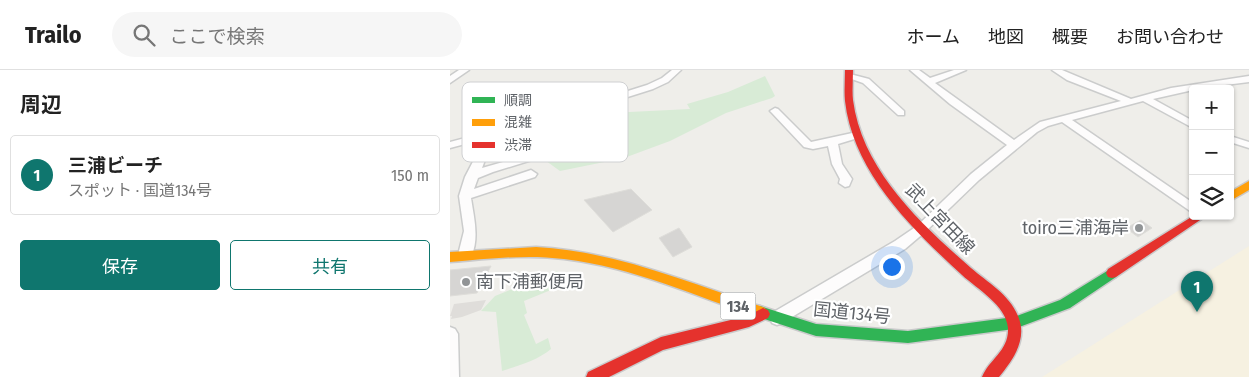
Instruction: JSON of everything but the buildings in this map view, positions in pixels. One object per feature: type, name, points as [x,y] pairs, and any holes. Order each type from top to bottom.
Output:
[{"type":"main road","name":"武上宮田線","points":[[849,72],[847,83],[857,136],[880,179],[921,229],[999,302],[1014,324]]},
{"type":"main road","points":[[1234,194],[1249,185]]},
{"type":"main road","name":"国道134号","points":[[450,257],[517,251],[565,254],[629,269],[816,330],[908,336],[1014,324],[1065,304],[1195,220]]},
{"type":"main road","points":[[593,377],[661,344],[749,321],[763,314]]},
{"type":"main road","points":[[989,377],[1009,353],[1014,338],[1014,324]]},
{"type":"street","points":[[628,94],[665,80],[677,70]]},
{"type":"street","points":[[914,70],[1014,145]]},
{"type":"street","points":[[928,82],[962,70]]},
{"type":"street","points":[[1056,70],[1070,78],[1129,101]]},
{"type":"street","points":[[849,72],[866,81],[901,113]]},
{"type":"street","points":[[450,80],[458,73]]},
{"type":"street","points":[[777,318],[900,245],[921,229],[975,177],[1033,130],[1063,118],[1171,91],[1249,79]]},
{"type":"street","points":[[1143,98],[1189,123]]},
{"type":"street","points":[[775,111],[808,145],[813,146],[857,136]]},
{"type":"street","points":[[1063,118],[1189,206]]},
{"type":"street","points":[[1234,140],[1249,145]]},
{"type":"street","points":[[832,142],[837,164],[846,178],[845,183]]},
{"type":"street","points":[[465,255],[470,231],[465,196],[478,162]]},
{"type":"street","points":[[471,177],[489,169],[514,162]]},
{"type":"street","points":[[465,196],[531,174]]},
{"type":"street","points":[[450,334],[451,377]]},
{"type":"shaded area","points":[[486,300],[481,310],[451,319],[452,316],[450,316],[454,304]]},
{"type":"green space","points":[[765,76],[775,96],[726,113],[670,141],[628,157],[628,112],[690,109],[687,104],[728,92]]},
{"type":"green space","points":[[548,162],[604,162],[560,171]]},
{"type":"green space","points":[[557,271],[568,283],[524,301],[527,313],[524,315],[536,344],[548,338],[551,349],[521,365],[502,371],[496,312],[481,311],[495,296]]},
{"type":"sand","points":[[1249,246],[1249,377],[1042,377]]},
{"type":"traffic: fast","points":[[760,312],[816,330],[908,337],[1014,323],[1065,304],[1112,273]]},
{"type":"traffic: slow","points":[[1234,194],[1249,185]]},
{"type":"traffic: slow","points":[[450,257],[507,252],[536,252],[590,258],[663,278],[760,312]]},
{"type":"traffic: jam","points":[[849,70],[849,100],[855,129],[867,157],[884,183],[924,231],[967,272],[998,298],[1012,317],[1015,334],[1010,350],[989,377]]},
{"type":"traffic: jam","points":[[1112,273],[1195,220]]},
{"type":"traffic: jam","points":[[593,377],[661,344],[749,321],[763,314]]},
{"type":"place","name":"toiro三浦海岸","points":[[1139,228]]},
{"type":"place","name":"南下浦郵便局","points":[[466,282]]},
{"type":"place","name":"三浦ビーチ","points":[[1197,312]]}]
